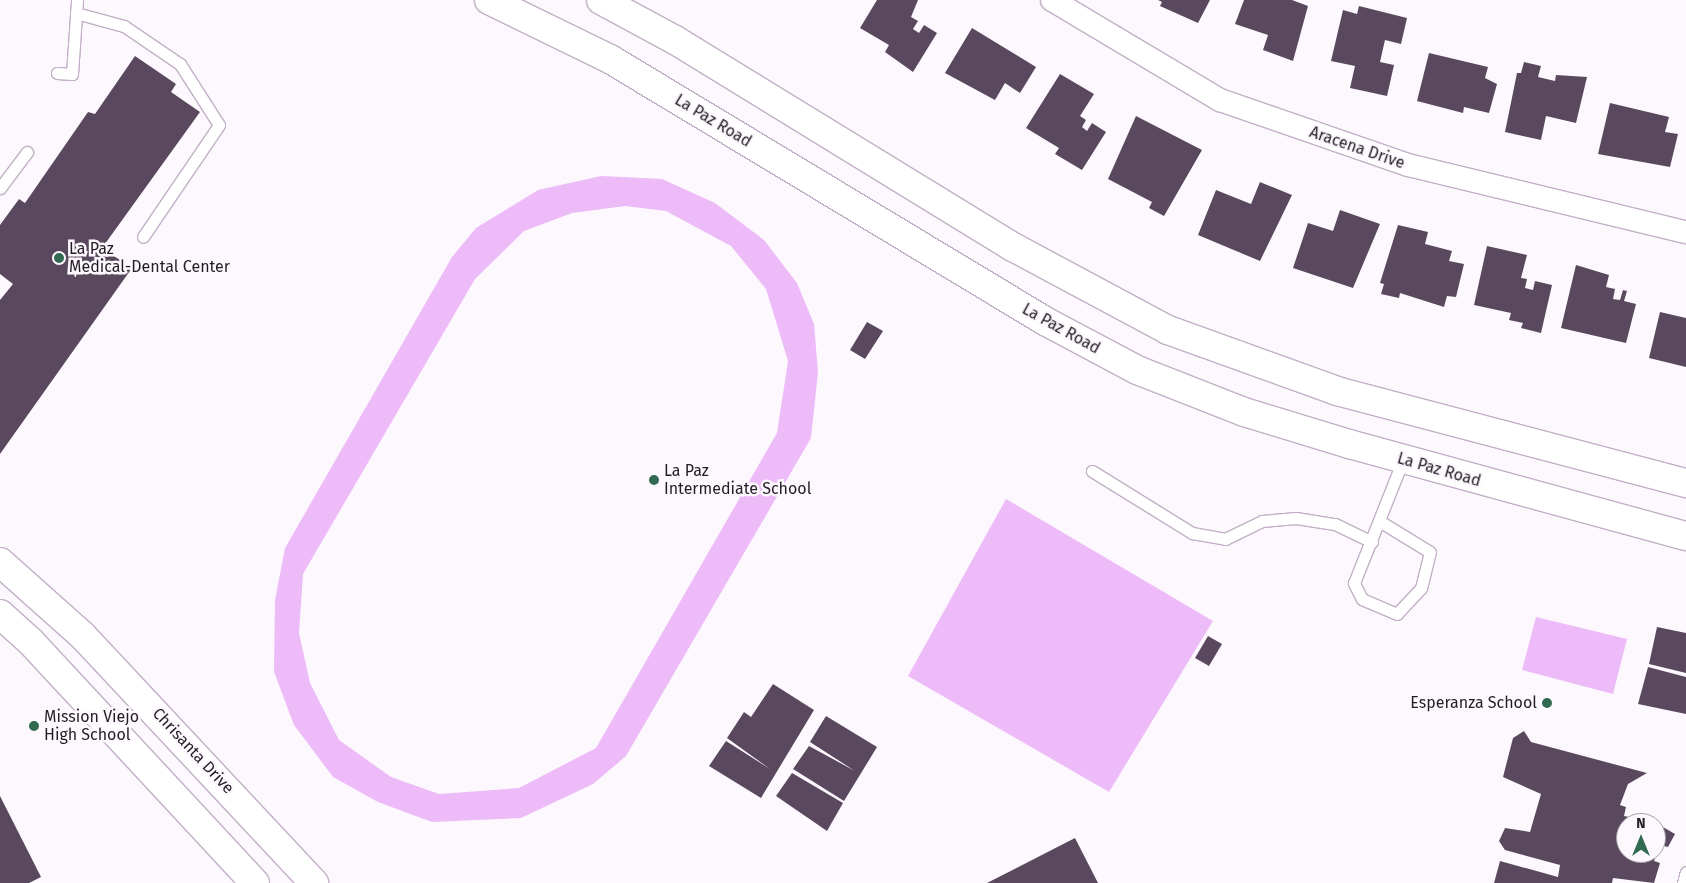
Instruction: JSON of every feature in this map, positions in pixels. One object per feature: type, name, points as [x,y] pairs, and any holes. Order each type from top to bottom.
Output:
[{"type":"main road","name":"La Paz Road","points":[[489,0],[610,59],[1045,321],[1137,370],[1244,412],[1403,460],[1686,536]]},
{"type":"main road","points":[[601,0],[675,40],[1013,246],[1168,330],[1337,391],[1686,483]]},
{"type":"main road","name":"Chrisanta Drive","points":[[0,562],[82,635],[314,883]]},
{"type":"main road","points":[[0,614],[31,642],[255,883]]},
{"type":"street","name":"Aracena Drive","points":[[1052,0],[1220,100],[1408,166],[1686,232]]},
{"type":"lane","points":[[56,72],[72,74],[77,0]]},
{"type":"lane","points":[[76,12],[124,26],[180,64],[219,125],[143,237]]},
{"type":"lane","points":[[0,188],[27,152]]},
{"type":"lane","points":[[1381,522],[1430,552],[1421,588],[1396,614],[1362,599],[1354,583],[1381,522],[1403,460]]},
{"type":"lane","points":[[1092,471],[1192,533],[1225,539],[1262,521],[1296,518],[1335,524],[1372,542]]},
{"type":"lane","points":[[1683,883],[1686,872]]},
{"type":"shaded area","points":[[601,176],[662,179],[715,203],[764,240],[797,283],[814,324],[818,372],[811,438],[626,756],[593,784],[521,818],[432,822],[378,802],[333,777],[294,725],[274,672],[275,600],[285,548],[452,257],[476,228],[538,190]],"holes":[[[625,206],[666,211],[731,246],[766,289],[788,361],[777,433],[596,748],[519,788],[439,794],[391,777],[339,740],[310,683],[299,633],[303,574],[475,279],[524,231],[572,213]]]},
{"type":"shaded area","points":[[1006,499],[1213,621],[1109,792],[908,676]]},
{"type":"shaded area","points":[[1536,617],[1627,639],[1613,694],[1522,670]]},
{"type":"building","points":[[877,0],[918,0],[911,17],[918,21],[913,29],[919,33],[924,25],[937,33],[913,72],[885,52],[889,45],[860,28]]},
{"type":"building","points":[[1158,0],[1210,0],[1198,23],[1160,6],[1162,2]]},
{"type":"building","points":[[1244,0],[1292,0],[1308,6],[1293,61],[1263,50],[1268,35],[1235,24]]},
{"type":"building","points":[[1359,6],[1407,18],[1401,44],[1385,40],[1380,62],[1394,65],[1387,96],[1350,88],[1355,66],[1331,61],[1343,10],[1357,14]]},
{"type":"building","points":[[972,28],[1036,67],[1020,93],[1005,83],[995,100],[945,73]]},
{"type":"building","points":[[1429,53],[1488,67],[1485,78],[1497,84],[1489,113],[1464,107],[1463,113],[1417,101]]},
{"type":"building","name":"La Paz Medical-Dental Center","points":[[135,56],[176,84],[171,92],[200,112],[102,248],[132,268],[0,454],[0,300],[13,284],[0,274],[0,225],[19,199],[25,203],[88,112],[95,114]]},
{"type":"building","points":[[1524,62],[1541,66],[1538,77],[1555,81],[1556,75],[1587,77],[1576,123],[1546,116],[1541,140],[1505,132],[1517,73],[1521,73]]},
{"type":"building","points":[[1060,74],[1094,94],[1080,116],[1086,120],[1082,127],[1087,131],[1092,123],[1106,132],[1082,170],[1055,154],[1059,148],[1026,128]]},
{"type":"building","points":[[1610,103],[1669,117],[1665,132],[1678,134],[1670,167],[1598,154]]},
{"type":"building","points":[[1136,116],[1202,150],[1164,216],[1149,208],[1152,202],[1108,179]]},
{"type":"building","points":[[1260,182],[1292,195],[1260,261],[1198,235],[1216,190],[1251,204]]},
{"type":"building","points":[[1340,210],[1380,224],[1353,288],[1293,268],[1308,223],[1333,231]]},
{"type":"building","points":[[1398,225],[1428,232],[1425,244],[1452,251],[1449,261],[1464,264],[1456,297],[1447,296],[1444,307],[1400,293],[1399,298],[1381,294],[1384,284],[1380,283]]},
{"type":"building","points":[[1487,246],[1527,255],[1521,278],[1527,279],[1525,288],[1533,290],[1535,281],[1552,285],[1541,333],[1521,328],[1523,323],[1509,320],[1511,313],[1474,305]]},
{"type":"building","points":[[1576,265],[1609,275],[1606,287],[1615,289],[1613,299],[1620,300],[1623,290],[1627,291],[1624,301],[1636,304],[1626,343],[1561,328]]},
{"type":"building","points":[[1660,312],[1686,318],[1686,367],[1649,358]]},
{"type":"building","points":[[867,322],[883,331],[865,359],[850,350]]},
{"type":"building","points":[[1657,627],[1686,633],[1686,673],[1649,664]]},
{"type":"building","points":[[1208,636],[1222,644],[1209,666],[1195,658]]},
{"type":"building","points":[[1648,667],[1686,677],[1686,714],[1638,704]]},
{"type":"building","points":[[773,684],[814,710],[761,798],[709,766],[726,741],[770,769],[727,738],[744,712],[751,717]]},
{"type":"building","points":[[826,716],[877,747],[844,801],[793,769],[809,746],[855,771],[810,742]]},
{"type":"building","name":"Esperanza School","points":[[1524,731],[1531,742],[1647,773],[1628,784],[1620,805],[1626,807],[1625,813],[1616,813],[1616,863],[1660,863],[1654,883],[1613,878],[1612,883],[1494,883],[1500,861],[1558,877],[1560,865],[1505,850],[1499,841],[1505,828],[1530,832],[1541,794],[1503,777],[1513,738]]},
{"type":"building","points":[[792,773],[843,803],[827,831],[776,796]]},
{"type":"building","points":[[0,796],[41,877],[29,883],[0,883]]},
{"type":"building","name":"Esperanza School","points":[[1666,829],[1675,834],[1668,847],[1666,846]]},
{"type":"building","points":[[1075,838],[1098,883],[987,883]]},
{"type":"place","name":"La Paz Medical-Dental Center","points":[[59,258]]},
{"type":"place","name":"La Paz Intermediate School","points":[[654,480]]},
{"type":"place","name":"Esperanza School","points":[[1547,703]]},
{"type":"place","name":"Mission Viejo High School","points":[[34,726]]}]
